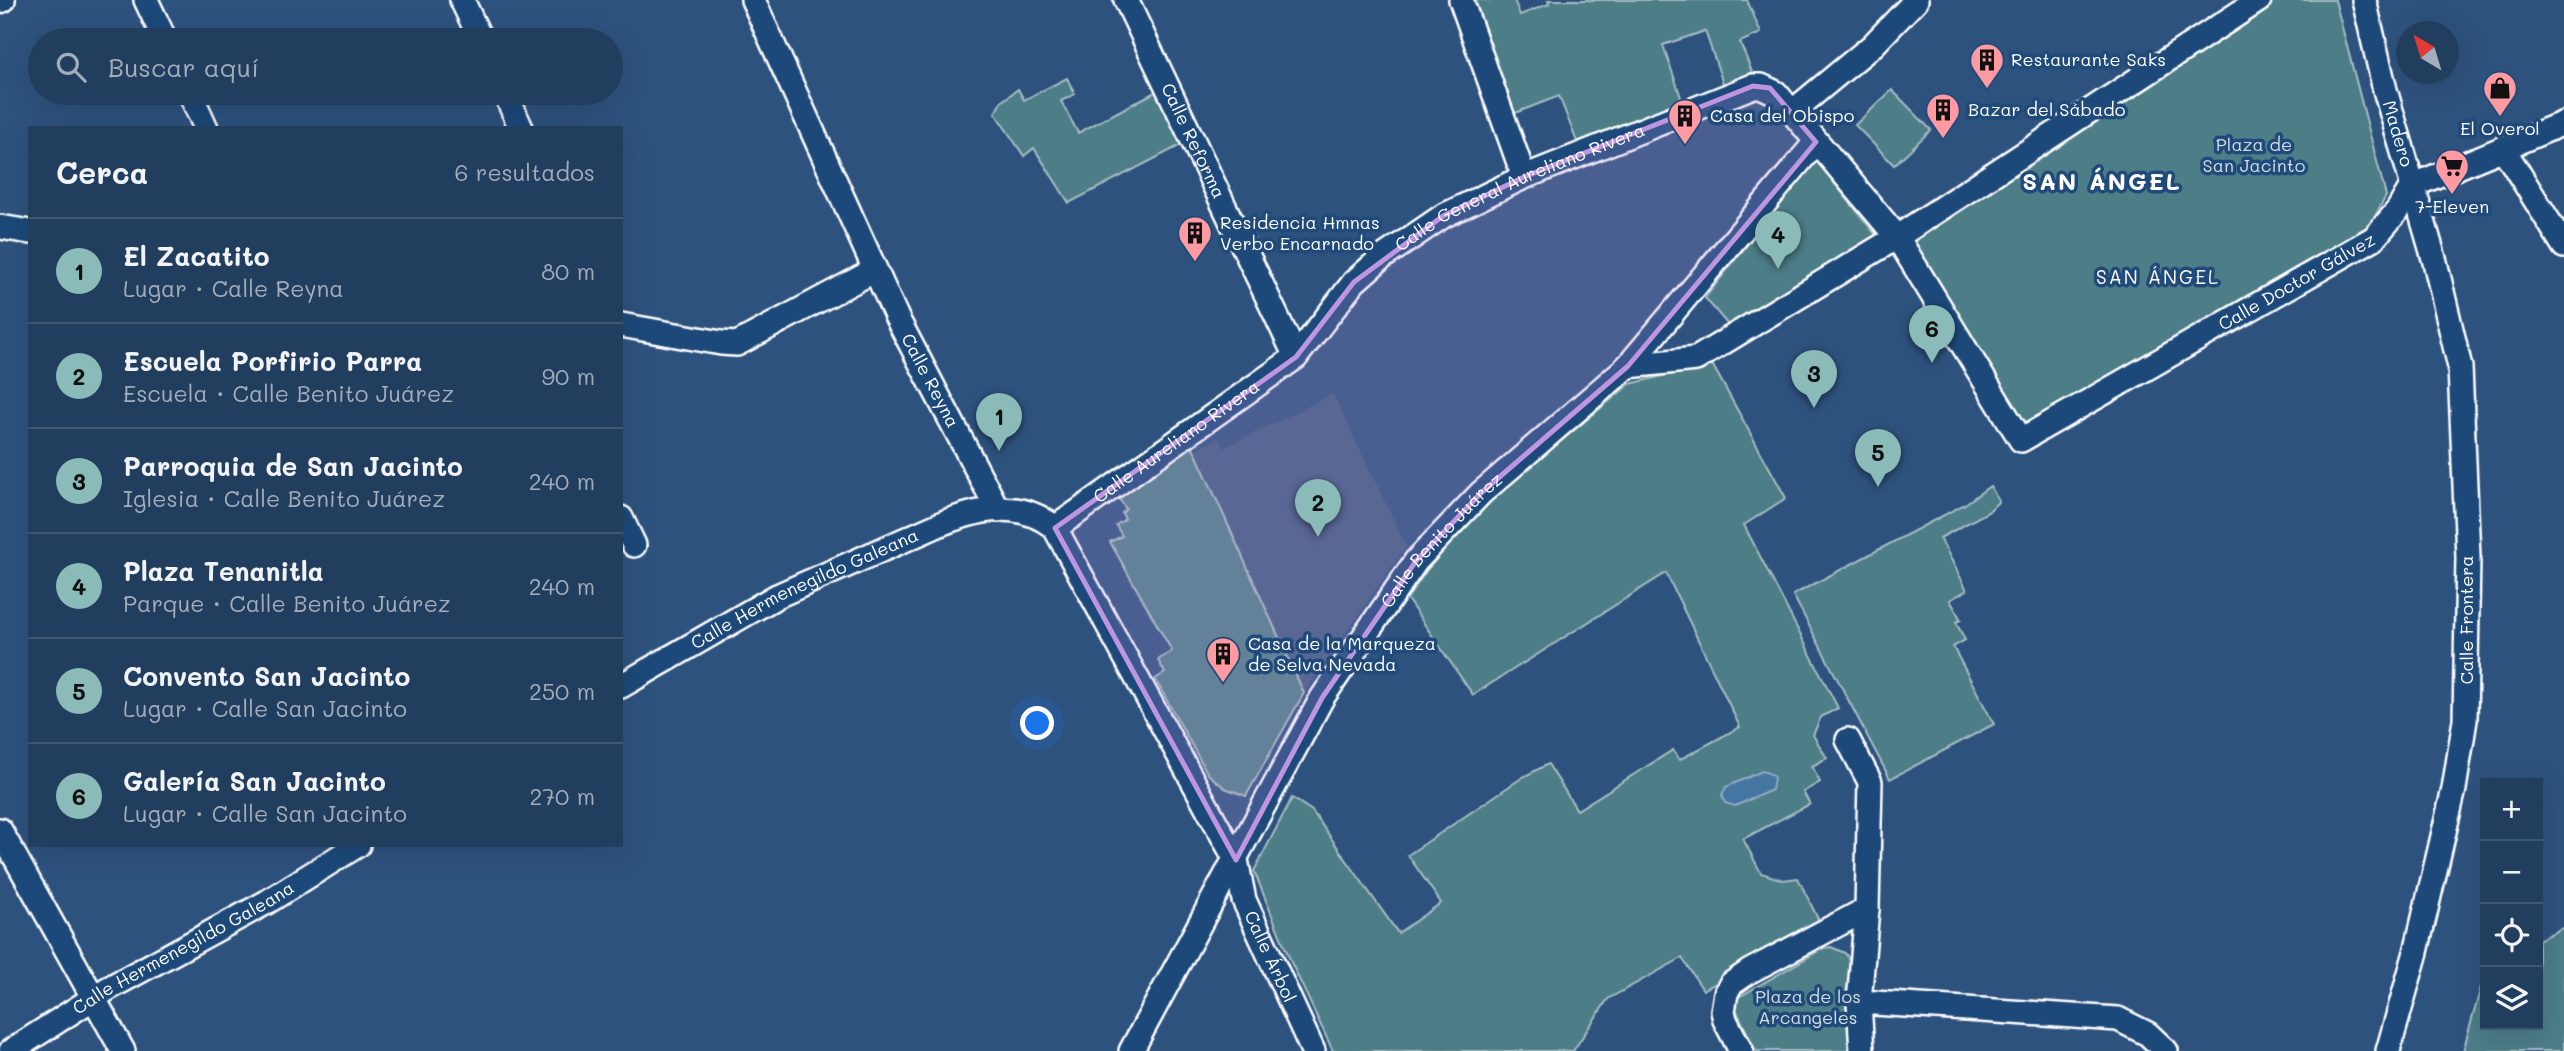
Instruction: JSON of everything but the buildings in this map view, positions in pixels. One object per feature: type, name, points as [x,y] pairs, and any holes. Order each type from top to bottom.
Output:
[{"type":"street","points":[[146,0],[159,28]]},
{"type":"street","points":[[462,0],[475,28]]},
{"type":"street","name":"Calle Reyna","points":[[752,0],[897,318],[998,510]]},
{"type":"street","name":"Calle Reforma","points":[[1126,0],[1296,357]]},
{"type":"street","points":[[1461,0],[1524,177]]},
{"type":"street","points":[[1897,237],[1792,112],[1873,45],[1916,0]]},
{"type":"street","points":[[1628,366],[1696,359],[1897,237],[2259,0]]},
{"type":"street","name":"Madero","points":[[2364,0],[2385,90],[2412,186]]},
{"type":"street","name":"Calle General Aureliano Rivera","points":[[1296,357],[1343,294],[1366,270],[1443,216],[1524,177],[1753,86],[1770,88],[1792,112]]},
{"type":"street","points":[[195,105],[205,126]]},
{"type":"street","points":[[510,105],[520,126]]},
{"type":"street","points":[[2412,186],[2564,122]]},
{"type":"street","name":"Calle Benito Juárez","points":[[1131,1051],[1322,698],[1416,561],[1481,493],[1628,366],[1816,142]]},
{"type":"street","points":[[2503,148],[2564,246]]},
{"type":"street","name":"Calle Doctor Gálvez","points":[[1897,237],[2021,440],[2374,238],[2398,210],[2412,186]]},
{"type":"street","name":"Calle Frontera","points":[[2388,1051],[2416,952],[2454,789],[2465,720],[2467,665],[2468,557],[2460,367],[2435,262],[2412,186]]},
{"type":"street","points":[[0,227],[28,232]]},
{"type":"street","points":[[623,325],[737,344],[875,270]]},
{"type":"street","name":"Calle Aureliano Rivera","points":[[1055,528],[1296,357]]},
{"type":"street","points":[[998,510],[1034,513],[1055,528],[1236,860]]},
{"type":"street","name":"Calle Hermenegildo Galeana","points":[[623,686],[777,596],[945,522],[970,514],[998,510]]},
{"type":"street","points":[[623,522],[634,545]]},
{"type":"street","points":[[1847,740],[1870,782],[1867,909],[1859,1002],[1862,1051]]},
{"type":"street","points":[[0,830],[123,1051]]},
{"type":"street","name":"Calle Hermenegildo Galeana","points":[[11,1051],[92,999],[267,902],[355,847]]},
{"type":"street","name":"Calle Árbol","points":[[1236,860],[1244,900],[1313,1051]]},
{"type":"street","points":[[1741,1051],[1723,1011],[1726,993],[1731,984],[1750,971],[1867,909]]},
{"type":"street","points":[[1859,1002],[2118,1019],[2148,1034],[2166,1051]]},
{"type":"highlighted area","points":[[1753,86],[1770,88],[1816,142],[1628,366],[1481,493],[1416,561],[1322,698],[1236,860],[1055,528],[1296,357],[1354,282],[1443,216],[1524,177]]},
{"type":"shaded area","points":[[1333,394],[1406,546],[1304,693],[1194,450],[1219,438],[1224,448]]},
{"type":"shaded area","points":[[1762,771],[1774,778],[1772,790],[1735,806],[1725,803],[1722,795],[1726,787]]},
{"type":"green space","points":[[1470,0],[1514,0],[1520,15],[1549,4],[1548,0],[1747,0],[1761,33],[1740,42],[1754,77],[1725,89],[1705,31],[1663,45],[1684,106],[1579,147],[1559,96],[1510,115]]},
{"type":"green space","name":"Plaza de San Jacinto","points":[[2274,0],[2335,0],[2386,196],[2370,225],[2023,427],[1908,242]]},
{"type":"green space","points":[[1067,78],[1075,94],[1061,101],[1078,133],[1157,91],[1181,145],[1069,203],[1034,148],[1024,156],[995,113],[1001,102],[1018,89],[1024,100]]},
{"type":"green space","points":[[1892,90],[1931,130],[1894,165],[1855,125]]},
{"type":"green space","points":[[1815,159],[1879,239],[1728,325],[1705,298]]},
{"type":"green space","points":[[1712,364],[1786,498],[1744,525],[1838,708],[1821,717],[1813,735],[1827,758],[1812,766],[1820,782],[1803,792],[1810,804],[1743,839],[1761,873],[1783,880],[1798,878],[1822,927],[1703,990],[1682,958],[1608,999],[1573,1051],[1333,1051],[1291,962],[1254,871],[1292,798],[1312,811],[1398,933],[1441,903],[1408,855],[1523,777],[1548,764],[1577,810],[1673,750],[1679,760],[1740,727],[1666,573],[1473,695],[1407,599],[1427,570],[1484,505],[1630,384]]},
{"type":"green space","points":[[1192,445],[1304,693],[1246,796],[1225,788],[1208,774],[1155,679],[1165,673],[1158,660],[1172,651],[1110,542],[1122,536],[1116,525],[1125,519],[1122,513],[1126,509],[1118,497]]},
{"type":"green space","points":[[1990,486],[1999,501],[1988,512],[1940,538],[1967,590],[1950,600],[1961,620],[1956,622],[1965,640],[1953,647],[1994,724],[1890,779],[1793,595],[1965,504]]},
{"type":"green space","points":[[2564,927],[2564,1051],[2463,1051],[2480,991],[2480,1030],[2543,1030],[2543,938]]},
{"type":"green space","name":"Plaza de los Arcangeles","points":[[1831,947],[1845,953],[1852,963],[1855,1051],[1756,1051],[1732,1001],[1824,948]]},
{"type":"place","name":"Restaurante Saks","points":[[1987,90]]},
{"type":"place","name":"El Overol","points":[[2500,118]]},
{"type":"place","name":"Bazar del Sábado","points":[[1943,140]]},
{"type":"place","name":"Casa del Obispo","points":[[1685,146]]},
{"type":"place","name":"7-Eleven","points":[[2452,196]]},
{"type":"place","name":"Residencia Hmnas Verbo Encarnado","points":[[1195,263]]},
{"type":"place","name":"Plaza Tenanitla","points":[[1778,269]]},
{"type":"place","name":"Galería San Jacinto","points":[[1932,363]]},
{"type":"place","name":"Parroquia de San Jacinto","points":[[1814,408]]},
{"type":"place","name":"El Zacatito","points":[[999,451]]},
{"type":"place","name":"Convento San Jacinto","points":[[1878,487]]},
{"type":"place","name":"Escuela Porfirio Parra","points":[[1318,537]]},
{"type":"place","name":"Casa de la Marqueza de Selva Nevada","points":[[1223,684]]},
{"type":"district","name":"SAN ÁNGEL","points":[[2102,182]]},
{"type":"district","name":"SAN ÁNGEL","points":[[2158,277]]}]
